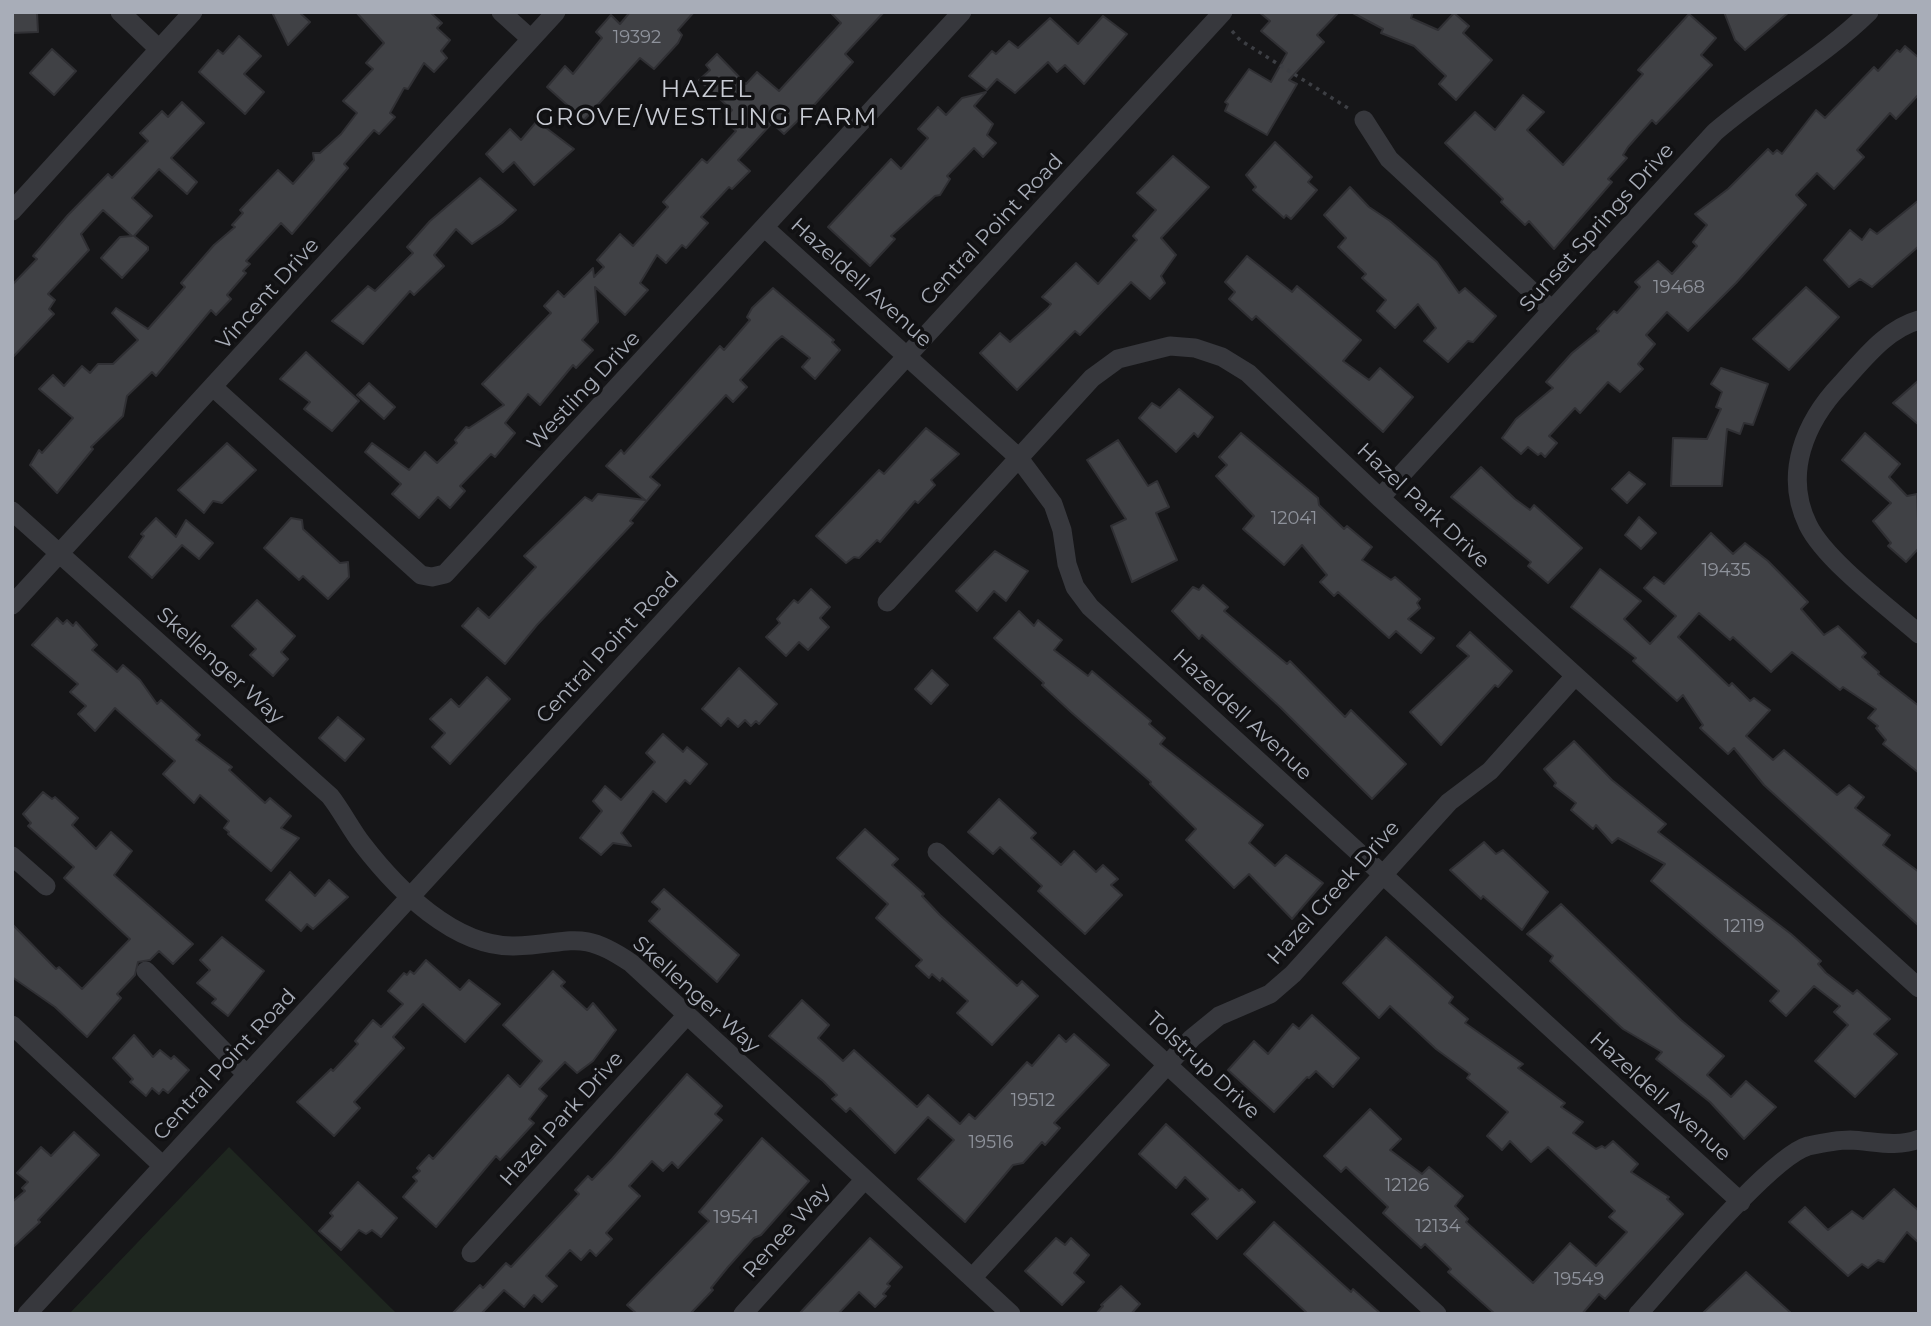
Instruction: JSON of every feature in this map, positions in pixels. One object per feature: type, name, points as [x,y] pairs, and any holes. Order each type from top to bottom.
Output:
[{"type":"street","points":[[120,12],[159,49]]},
{"type":"street","points":[[12,211],[193,12]]},
{"type":"street","points":[[501,12],[531,39]]},
{"type":"street","name":"Vincent Drive","points":[[12,606],[556,12]]},
{"type":"street","name":"Westling Drive","points":[[213,387],[421,575],[432,577],[445,574],[962,12]]},
{"type":"street","name":"Sunset Springs Drive","points":[[1380,498],[1715,132],[1745,106],[1838,43],[1869,12]]},
{"type":"street","name":"Central Point Road","points":[[27,1314],[1221,15]]},
{"type":"street","points":[[1364,120],[1389,159],[1552,310]]},
{"type":"street","name":"Hazeldell Avenue","points":[[765,228],[1018,457],[1053,504],[1075,587],[1090,607],[1741,1202]]},
{"type":"street","points":[[1919,320],[1885,338],[1821,405],[1805,434],[1798,458],[1797,482],[1809,527],[1828,553],[1919,634]]},
{"type":"street","name":"Hazel Park Drive","points":[[887,602],[1093,378],[1118,359],[1170,346],[1195,348],[1222,357],[1248,373],[1380,498],[1919,988]]},
{"type":"street","name":"Skellenger Way","points":[[12,511],[330,796],[360,842],[411,897],[450,926],[481,941],[514,946],[571,939],[600,944],[631,963],[1011,1314]]},
{"type":"street","name":"Hazel Creek Drive","points":[[972,1278],[1167,1063],[1219,1016],[1279,987],[1449,802],[1490,771],[1575,676]]},
{"type":"street","name":"Tolstrup Drive","points":[[937,852],[1437,1314]]},
{"type":"street","points":[[12,856],[46,886]]},
{"type":"street","points":[[146,971],[247,1075]]},
{"type":"street","name":"Hazel Park Drive","points":[[471,1253],[687,1015]]},
{"type":"street","points":[[12,1025],[163,1166]]},
{"type":"street","points":[[1638,1314],[1741,1202],[1786,1158],[1804,1148],[1849,1140],[1888,1144],[1919,1139]]},
{"type":"street","name":"Renee Way","points":[[743,1314],[865,1180]]},
{"type":"path","points":[[1221,15],[1240,40],[1364,120]]},
{"type":"shaded area","points":[[229,1147],[397,1314],[69,1314]]},
{"type":"building","points":[[12,12],[37,12],[38,32],[12,33]]},
{"type":"building","points":[[272,12],[299,12],[310,22],[288,45]]},
{"type":"building","points":[[356,12],[430,12],[442,23],[437,28],[450,40],[441,51],[447,58],[434,72],[424,63],[408,89],[404,88],[390,113],[395,117],[379,134],[374,130],[344,164],[348,168],[292,234],[281,223],[246,261],[250,264],[243,271],[246,273],[227,295],[231,299],[216,315],[211,310],[156,376],[152,372],[127,396],[123,416],[91,447],[93,449],[57,493],[30,465],[39,450],[42,453],[73,418],[39,389],[53,375],[64,386],[82,366],[90,373],[98,364],[113,364],[138,340],[112,313],[116,308],[148,329],[185,287],[181,283],[214,245],[235,227],[232,225],[243,213],[240,210],[278,170],[293,184],[314,160],[313,153],[320,153],[341,134],[357,113],[343,101],[373,69],[366,63],[384,43]]},
{"type":"building","points":[[630,12],[694,12],[678,30],[682,35],[678,43],[654,69],[640,58],[584,120],[547,87],[565,66],[573,74],[602,38],[596,32],[611,15],[620,24]]},
{"type":"building","points":[[830,12],[884,12],[845,54],[853,62],[815,104],[784,134],[772,123],[738,160],[750,171],[732,189],[729,187],[701,217],[708,223],[686,248],[682,245],[666,263],[657,255],[640,283],[648,290],[625,315],[595,287],[598,322],[582,340],[593,350],[576,368],[573,365],[540,405],[528,394],[505,423],[515,433],[495,457],[491,454],[460,486],[465,491],[450,508],[438,497],[419,518],[392,494],[401,484],[365,452],[372,443],[409,470],[425,452],[437,463],[457,443],[455,440],[466,427],[469,428],[504,405],[482,384],[551,313],[544,306],[558,291],[564,297],[593,268],[594,277],[604,267],[597,260],[620,234],[633,246],[668,207],[663,202],[702,159],[707,163],[736,131],[723,120],[732,110],[699,80],[710,70],[706,65],[717,54],[746,84],[757,72],[779,91],[841,23]]},
{"type":"building","points":[[1259,12],[1339,12],[1317,35],[1324,42],[1289,80],[1297,84],[1267,135],[1225,111],[1228,104],[1225,102],[1249,69],[1271,82],[1287,53],[1261,31],[1270,21]]},
{"type":"building","points":[[1351,12],[1413,12],[1411,18],[1438,30],[1454,13],[1469,26],[1463,33],[1492,60],[1456,100],[1439,84],[1446,76],[1414,46],[1381,33],[1383,29]]},
{"type":"building","points":[[1724,12],[1789,12],[1745,50],[1735,40]]},
{"type":"building","points":[[1689,14],[1716,38],[1701,55],[1712,65],[1656,124],[1652,120],[1628,147],[1623,155],[1627,158],[1608,179],[1612,182],[1554,249],[1529,221],[1525,225],[1501,202],[1503,199],[1445,143],[1475,112],[1495,130],[1523,95],[1544,112],[1527,130],[1563,165],[1643,74],[1638,70]]},
{"type":"building","points":[[1103,16],[1127,34],[1084,84],[1065,65],[1057,72],[1048,62],[1015,93],[997,79],[987,90],[969,76],[992,51],[996,54],[1009,41],[1018,48],[1050,18],[1078,44]]},
{"type":"building","points":[[239,36],[261,56],[244,74],[264,92],[245,114],[199,72],[218,50],[223,54]]},
{"type":"building","points":[[1905,46],[1919,58],[1919,94],[1896,119],[1890,113],[1857,150],[1864,157],[1834,189],[1817,173],[1796,195],[1806,205],[1736,283],[1688,331],[1667,312],[1646,335],[1655,344],[1638,364],[1643,369],[1620,392],[1608,382],[1580,413],[1575,408],[1549,436],[1557,443],[1545,457],[1528,447],[1521,454],[1502,438],[1516,419],[1553,388],[1546,382],[1572,353],[1599,331],[1597,329],[1614,311],[1617,313],[1640,287],[1635,282],[1658,261],[1672,274],[1697,246],[1693,242],[1707,225],[1695,214],[1728,189],[1768,149],[1773,154],[1777,150],[1782,154],[1816,110],[1825,118],[1874,67],[1878,71],[1897,50],[1900,52]]},
{"type":"building","points":[[52,49],[76,71],[54,95],[30,73]]},
{"type":"building","points":[[986,92],[974,106],[993,124],[987,135],[996,143],[983,157],[974,148],[947,176],[950,179],[940,195],[935,196],[891,236],[895,239],[870,266],[828,227],[891,159],[901,169],[928,138],[918,129],[938,107],[946,115],[962,98]]},
{"type":"building","points":[[182,102],[204,123],[171,158],[197,182],[187,194],[159,169],[132,198],[152,216],[134,236],[148,247],[148,250],[122,278],[101,258],[120,237],[132,236],[103,210],[81,234],[89,250],[48,294],[55,300],[49,309],[54,314],[12,358],[12,285],[37,259],[33,256],[68,215],[108,174],[112,178],[148,141],[140,133],[162,111],[168,117]]},
{"type":"building","points":[[537,121],[574,149],[534,185],[514,162],[503,172],[486,154],[510,129],[521,140]]},
{"type":"building","points":[[1275,142],[1312,177],[1308,182],[1317,190],[1291,219],[1286,215],[1284,218],[1253,190],[1256,187],[1246,175]]},
{"type":"building","points":[[1173,156],[1209,187],[1161,238],[1176,255],[1161,276],[1165,283],[1150,299],[1131,282],[1080,335],[1075,331],[1017,390],[980,353],[1000,333],[1010,342],[1048,308],[1051,304],[1042,297],[1076,263],[1098,284],[1137,240],[1133,236],[1156,210],[1137,193]]},
{"type":"building","points":[[480,178],[516,210],[472,244],[456,229],[434,255],[444,266],[414,295],[410,291],[363,344],[332,321],[368,286],[375,291],[413,253],[407,247],[430,221]]},
{"type":"building","points":[[1350,187],[1369,207],[1390,221],[1437,262],[1459,293],[1465,288],[1496,316],[1473,342],[1468,341],[1448,362],[1424,341],[1436,328],[1418,304],[1395,328],[1377,311],[1386,300],[1362,278],[1366,274],[1338,247],[1346,238],[1324,215]]},
{"type":"building","points":[[1919,200],[1919,246],[1872,287],[1860,279],[1849,287],[1824,260],[1850,230],[1862,240],[1870,229],[1877,234]]},
{"type":"building","points":[[1247,256],[1292,292],[1297,286],[1361,340],[1343,361],[1369,380],[1380,368],[1413,397],[1383,432],[1256,316],[1252,320],[1229,299],[1235,292],[1225,282]]},
{"type":"building","points":[[1806,287],[1839,317],[1789,370],[1753,339]]},
{"type":"building","points":[[773,288],[834,340],[832,342],[840,350],[815,379],[802,367],[810,358],[782,336],[775,342],[740,380],[747,387],[733,402],[726,395],[650,477],[660,485],[630,521],[633,523],[537,625],[505,664],[462,626],[478,608],[489,618],[536,567],[524,556],[585,497],[592,501],[598,494],[645,500],[606,466],[621,450],[624,454],[720,346],[724,350],[750,320],[747,317],[752,308]]},
{"type":"building","points":[[306,352],[359,401],[332,431],[304,409],[310,402],[280,379]]},
{"type":"building","points":[[1721,368],[1768,384],[1753,425],[1744,423],[1740,434],[1727,429],[1722,486],[1671,486],[1673,438],[1707,439],[1721,409],[1716,407],[1722,392],[1711,384]]},
{"type":"building","points":[[1919,380],[1919,425],[1893,403]]},
{"type":"building","points":[[369,383],[395,407],[384,419],[357,395]]},
{"type":"building","points":[[1179,389],[1213,417],[1198,437],[1194,433],[1176,452],[1139,418],[1152,403],[1160,408]]},
{"type":"building","points":[[926,428],[959,454],[931,480],[935,485],[918,503],[915,501],[880,542],[877,540],[859,558],[854,557],[846,563],[816,536],[879,470],[884,474]]},
{"type":"building","points":[[1241,433],[1318,498],[1319,505],[1344,529],[1347,526],[1372,547],[1362,560],[1391,580],[1395,577],[1420,599],[1417,603],[1420,608],[1408,619],[1434,638],[1421,653],[1396,631],[1389,638],[1338,592],[1334,596],[1320,582],[1327,575],[1302,545],[1284,565],[1243,529],[1254,516],[1216,476],[1227,465],[1219,457]]},
{"type":"building","points":[[1865,433],[1900,464],[1889,477],[1907,496],[1917,494],[1919,548],[1906,562],[1888,546],[1891,543],[1873,521],[1891,503],[1842,460]]},
{"type":"building","points":[[1118,440],[1148,486],[1157,481],[1169,507],[1156,513],[1177,560],[1132,582],[1111,526],[1126,519],[1087,460]]},
{"type":"building","points":[[227,443],[256,470],[222,503],[213,501],[204,513],[178,490]]},
{"type":"building","points":[[1481,467],[1515,499],[1530,510],[1534,505],[1582,548],[1548,583],[1528,566],[1531,562],[1451,497]]},
{"type":"building","points":[[1629,472],[1645,484],[1627,503],[1612,489]]},
{"type":"building","points":[[1639,517],[1656,533],[1641,549],[1625,535]]},
{"type":"building","points":[[156,518],[176,537],[186,520],[213,543],[199,559],[182,545],[152,578],[129,557],[144,536],[141,534]]},
{"type":"building","points":[[291,518],[302,520],[303,529],[340,563],[348,562],[349,577],[328,599],[303,576],[299,580],[264,548]]},
{"type":"building","points":[[1711,533],[1733,554],[1745,543],[1768,561],[1808,602],[1801,609],[1824,635],[1838,626],[1866,653],[1862,657],[1878,674],[1919,706],[1919,773],[1883,744],[1886,740],[1876,728],[1878,726],[1868,718],[1876,709],[1843,687],[1840,690],[1792,652],[1771,672],[1733,637],[1730,640],[1699,613],[1678,637],[1729,686],[1732,683],[1750,701],[1754,698],[1770,710],[1746,736],[1773,760],[1784,750],[1837,795],[1849,785],[1864,797],[1855,808],[1890,835],[1883,845],[1919,872],[1919,926],[1764,785],[1734,748],[1728,754],[1700,728],[1703,725],[1683,695],[1677,701],[1633,661],[1636,658],[1571,607],[1600,569],[1641,601],[1624,619],[1650,644],[1676,616],[1644,588],[1654,577],[1664,584]]},
{"type":"building","points":[[995,551],[1028,571],[1006,601],[994,591],[977,611],[956,591]]},
{"type":"building","points":[[1203,585],[1228,607],[1224,611],[1287,664],[1290,661],[1345,717],[1351,710],[1406,764],[1372,799],[1280,707],[1202,635],[1199,639],[1172,611],[1193,587],[1199,590]]},
{"type":"building","points":[[811,589],[830,607],[820,618],[829,627],[808,650],[799,642],[786,656],[766,637],[780,623],[777,619],[794,600],[798,603]]},
{"type":"building","points":[[257,600],[295,636],[281,652],[288,659],[273,676],[250,655],[256,649],[232,626]]},
{"type":"building","points":[[1019,611],[1034,626],[1038,620],[1062,640],[1054,650],[1088,676],[1092,671],[1151,721],[1149,724],[1165,738],[1160,744],[1263,825],[1249,843],[1275,866],[1286,855],[1323,883],[1292,919],[1249,874],[1234,888],[1186,840],[1196,829],[1150,784],[1151,782],[1071,712],[1042,685],[1044,683],[994,638]]},
{"type":"building","points":[[57,618],[63,624],[67,620],[73,626],[76,622],[97,645],[92,650],[117,672],[123,665],[140,680],[157,704],[161,700],[200,735],[196,740],[232,767],[229,770],[265,803],[270,798],[291,816],[281,828],[299,838],[271,871],[228,834],[224,828],[229,821],[200,795],[194,803],[163,774],[175,761],[115,708],[95,731],[78,714],[86,706],[70,692],[78,684],[32,645]]},
{"type":"building","points":[[1470,632],[1512,671],[1498,687],[1495,685],[1441,745],[1410,712],[1469,656],[1457,646]]},
{"type":"building","points":[[739,668],[777,704],[759,724],[756,721],[751,726],[745,720],[738,727],[728,718],[721,726],[702,709]]},
{"type":"building","points":[[932,670],[948,685],[931,704],[915,689]]},
{"type":"building","points":[[487,677],[510,699],[450,764],[432,747],[445,733],[430,719],[451,699],[459,707]]},
{"type":"building","points":[[338,717],[364,739],[345,761],[319,738]]},
{"type":"building","points":[[663,734],[683,752],[687,747],[707,764],[690,784],[685,780],[666,802],[653,791],[621,833],[631,846],[613,843],[601,855],[580,838],[602,811],[593,801],[605,786],[621,800],[655,762],[646,753]]},
{"type":"building","points":[[1574,741],[1612,780],[1666,824],[1658,832],[1791,934],[1821,961],[1818,964],[1826,973],[1853,994],[1857,990],[1890,1019],[1874,1034],[1897,1054],[1855,1097],[1815,1061],[1848,1025],[1834,1012],[1840,1006],[1814,986],[1786,1016],[1770,1001],[1779,991],[1651,881],[1665,864],[1618,838],[1612,843],[1596,825],[1593,829],[1571,810],[1576,803],[1554,786],[1556,783],[1544,769]]},
{"type":"building","points":[[43,792],[52,799],[55,797],[78,818],[72,825],[96,849],[111,832],[132,851],[114,875],[193,944],[173,964],[159,951],[150,960],[138,962],[135,975],[117,994],[121,998],[87,1037],[55,1007],[12,977],[12,924],[56,969],[59,967],[82,989],[130,939],[64,878],[74,867],[28,826],[31,823],[23,814]]},
{"type":"building","points":[[999,799],[1036,833],[1031,838],[1061,865],[1074,851],[1096,872],[1103,865],[1118,879],[1111,885],[1122,895],[1085,934],[1038,891],[1042,886],[1000,847],[993,854],[968,832]]},
{"type":"building","points":[[865,829],[898,859],[892,865],[924,894],[922,896],[940,915],[1017,986],[1022,981],[1038,996],[992,1045],[957,1013],[968,1001],[942,978],[940,981],[932,974],[929,978],[916,966],[922,960],[876,918],[888,904],[837,858]]},
{"type":"building","points":[[1484,842],[1496,854],[1503,850],[1548,892],[1522,930],[1483,896],[1481,899],[1450,870]]},
{"type":"building","points":[[290,872],[315,896],[329,880],[348,897],[313,929],[307,924],[301,931],[266,900]]},
{"type":"building","points":[[664,889],[739,955],[717,982],[649,921],[660,909],[652,902]]},
{"type":"building","points":[[1561,904],[1681,1020],[1724,1056],[1707,1075],[1731,1097],[1746,1081],[1776,1107],[1744,1139],[1710,1102],[1656,1059],[1662,1052],[1623,1029],[1550,961],[1553,956],[1527,934]]},
{"type":"building","points":[[222,937],[264,971],[228,1016],[212,1003],[216,999],[197,983],[210,970],[200,960]]},
{"type":"building","points":[[1386,937],[1453,997],[1449,1003],[1468,1019],[1465,1023],[1523,1064],[1518,1068],[1565,1103],[1561,1107],[1583,1122],[1573,1133],[1596,1149],[1602,1146],[1605,1148],[1613,1141],[1638,1164],[1631,1172],[1669,1197],[1667,1199],[1683,1214],[1605,1299],[1599,1294],[1582,1314],[1495,1314],[1448,1272],[1451,1269],[1425,1244],[1421,1248],[1383,1213],[1388,1207],[1346,1167],[1341,1172],[1324,1156],[1370,1109],[1401,1139],[1390,1150],[1422,1174],[1429,1167],[1463,1196],[1455,1206],[1468,1219],[1466,1222],[1533,1283],[1570,1243],[1596,1266],[1627,1232],[1609,1217],[1615,1211],[1548,1147],[1531,1162],[1510,1141],[1502,1150],[1487,1136],[1508,1112],[1467,1078],[1470,1074],[1436,1049],[1390,1006],[1379,1018],[1343,983]]},
{"type":"building","points":[[426,960],[460,990],[469,980],[500,1004],[465,1042],[423,1004],[393,1037],[404,1048],[354,1102],[360,1108],[334,1136],[297,1102],[331,1069],[333,1071],[358,1044],[355,1041],[373,1020],[381,1027],[403,1004],[388,991],[404,973],[407,975],[410,971],[414,974]]},
{"type":"building","points":[[553,971],[565,982],[561,986],[587,1010],[593,1003],[616,1030],[593,1061],[577,1073],[565,1062],[539,1089],[547,1096],[529,1119],[534,1123],[500,1160],[496,1156],[436,1227],[403,1197],[417,1181],[413,1177],[420,1171],[417,1168],[429,1155],[433,1159],[508,1075],[520,1087],[542,1061],[503,1025]]},
{"type":"building","points":[[802,1000],[829,1025],[818,1038],[843,1061],[854,1050],[917,1107],[928,1095],[960,1124],[969,1114],[975,1119],[1027,1062],[1032,1066],[1059,1035],[1066,1042],[1074,1034],[1109,1065],[1054,1123],[1060,1128],[1045,1145],[1042,1142],[1023,1163],[1013,1165],[965,1222],[918,1179],[954,1140],[928,1117],[895,1153],[850,1108],[846,1112],[832,1099],[837,1095],[823,1081],[769,1036]]},
{"type":"building","points":[[1312,1015],[1359,1058],[1333,1087],[1316,1071],[1274,1112],[1228,1070],[1254,1041],[1268,1054],[1293,1024],[1299,1029]]},
{"type":"building","points":[[134,1035],[153,1057],[160,1050],[171,1059],[174,1056],[189,1070],[168,1093],[163,1089],[159,1094],[152,1088],[146,1096],[130,1082],[133,1079],[113,1058]]},
{"type":"building","points":[[687,1074],[722,1106],[715,1114],[722,1120],[678,1168],[672,1162],[663,1171],[652,1161],[629,1186],[640,1196],[606,1233],[612,1239],[596,1256],[590,1250],[581,1260],[570,1250],[546,1276],[557,1286],[542,1302],[534,1295],[524,1307],[504,1290],[481,1314],[452,1314],[480,1285],[483,1288],[506,1263],[511,1267],[579,1194],[575,1190],[588,1176],[592,1180]]},
{"type":"building","points":[[1166,1124],[1239,1191],[1242,1189],[1255,1202],[1217,1239],[1192,1214],[1208,1199],[1185,1177],[1176,1188],[1139,1154]]},
{"type":"building","points":[[74,1132],[99,1155],[38,1220],[40,1222],[12,1248],[12,1202],[25,1191],[22,1188],[28,1182],[17,1173],[41,1147],[51,1156]]},
{"type":"building","points":[[762,1138],[809,1181],[728,1267],[711,1288],[713,1290],[690,1314],[637,1314],[627,1305],[709,1221],[699,1212]]},
{"type":"building","points":[[358,1182],[397,1218],[381,1237],[372,1230],[366,1234],[359,1230],[341,1250],[319,1231],[333,1216],[330,1213]]},
{"type":"building","points":[[1894,1189],[1919,1211],[1919,1243],[1907,1232],[1884,1262],[1878,1260],[1868,1268],[1862,1264],[1848,1276],[1789,1222],[1805,1207],[1828,1230],[1852,1211],[1863,1219]]},
{"type":"building","points":[[1274,1222],[1351,1292],[1353,1289],[1381,1314],[1308,1314],[1244,1254]]},
{"type":"building","points":[[870,1238],[902,1267],[887,1284],[890,1286],[883,1294],[886,1296],[875,1307],[859,1292],[838,1314],[799,1314]]},
{"type":"building","points":[[1056,1238],[1065,1245],[1071,1238],[1089,1255],[1074,1273],[1084,1282],[1062,1305],[1025,1271]]},
{"type":"building","points":[[1746,1272],[1792,1314],[1702,1314]]},
{"type":"building","points":[[1121,1286],[1140,1304],[1131,1314],[1096,1314],[1103,1306],[1101,1305]]},
{"type":"district","name":"HAZEL GROVE/WESTLING FARM","points":[[707,104]]}]
